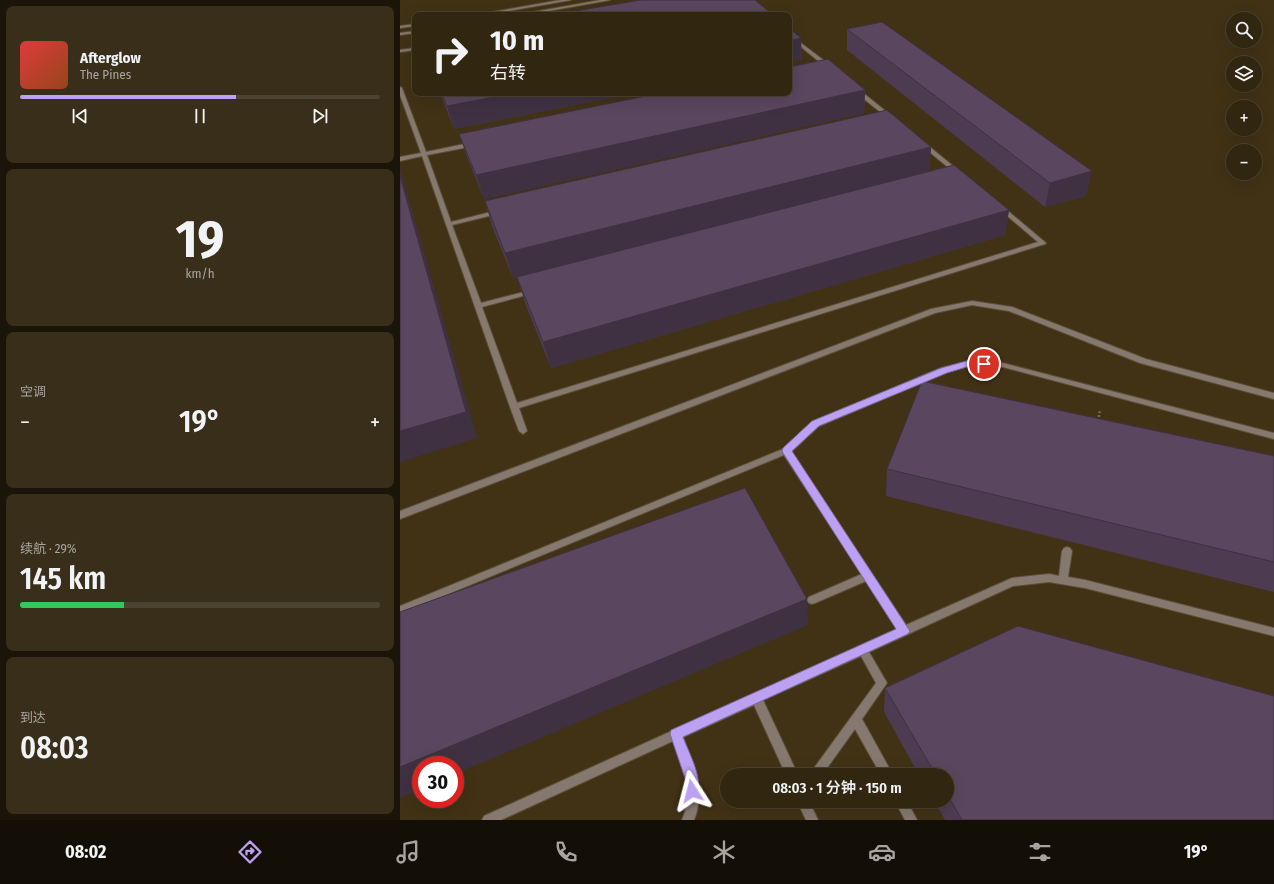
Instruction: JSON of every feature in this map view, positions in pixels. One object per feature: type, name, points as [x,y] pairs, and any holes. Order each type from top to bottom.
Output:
[{"type":"street","points":[[495,12],[569,0]]},
{"type":"street","points":[[536,12],[608,0]]},
{"type":"street","points":[[400,28],[412,26]]},
{"type":"street","points":[[400,34],[412,32]]},
{"type":"street","points":[[792,37],[832,70],[825,71]]},
{"type":"street","points":[[400,51],[412,49]]},
{"type":"street","points":[[850,85],[899,124]]},
{"type":"street","points":[[400,88],[523,431]]},
{"type":"street","points":[[885,121],[893,119]]},
{"type":"street","points":[[916,138],[962,176],[955,179]]},
{"type":"street","points":[[400,159],[478,143]]},
{"type":"street","points":[[514,407],[1043,243],[991,200]]},
{"type":"street","points":[[449,224],[502,211]]},
{"type":"street","points":[[478,306],[540,290]]},
{"type":"street","points":[[400,515],[933,311],[972,304],[1010,309],[1143,361],[1274,396]]},
{"type":"street","points":[[400,610],[786,451],[816,424],[944,370],[970,363],[999,364],[1274,436]]},
{"type":"street","points":[[786,451],[904,631]]},
{"type":"street","points":[[1063,580],[1067,551]]},
{"type":"street","points":[[812,600],[868,576]]},
{"type":"street","points":[[488,820],[1012,582],[1049,578],[1085,584],[1274,632]]},
{"type":"street","points":[[820,768],[882,683],[863,650]]},
{"type":"street","points":[[756,698],[789,768]]},
{"type":"street","points":[[856,719],[883,768]]},
{"type":"street","points":[[676,734],[692,781],[692,813],[688,820]]},
{"type":"street","points":[[807,808],[812,820]]},
{"type":"street","points":[[905,808],[912,820]]},
{"type":"path","points":[[1097,428],[1103,392]]},
{"type":"building","points":[[641,0],[755,0],[769,12],[569,12]]},
{"type":"building","points":[[882,22],[1092,171],[1050,183],[847,29]]},
{"type":"building","points":[[792,30],[801,38],[792,40]]},
{"type":"building","points":[[828,59],[865,90],[476,175],[459,134],[646,96],[792,96],[792,66]]},
{"type":"building","points":[[442,96],[499,96],[447,106]]},
{"type":"building","points":[[887,110],[931,147],[505,253],[485,201]]},
{"type":"building","points":[[954,165],[1009,210],[543,342],[517,277]]},
{"type":"building","points":[[400,176],[466,412],[400,431]]},
{"type":"building","points":[[922,381],[1274,456],[1274,562],[887,469]]},
{"type":"building","points":[[745,488],[807,599],[427,756],[412,756],[412,762],[400,767],[400,612]]},
{"type":"building","points":[[1018,626],[1274,696],[1274,820],[962,820],[954,806],[954,768],[932,768],[885,688]]},
{"type":"route","points":[[692,791],[692,781],[676,734],[904,631],[786,451],[816,424],[944,370],[970,363],[984,364]]}]
